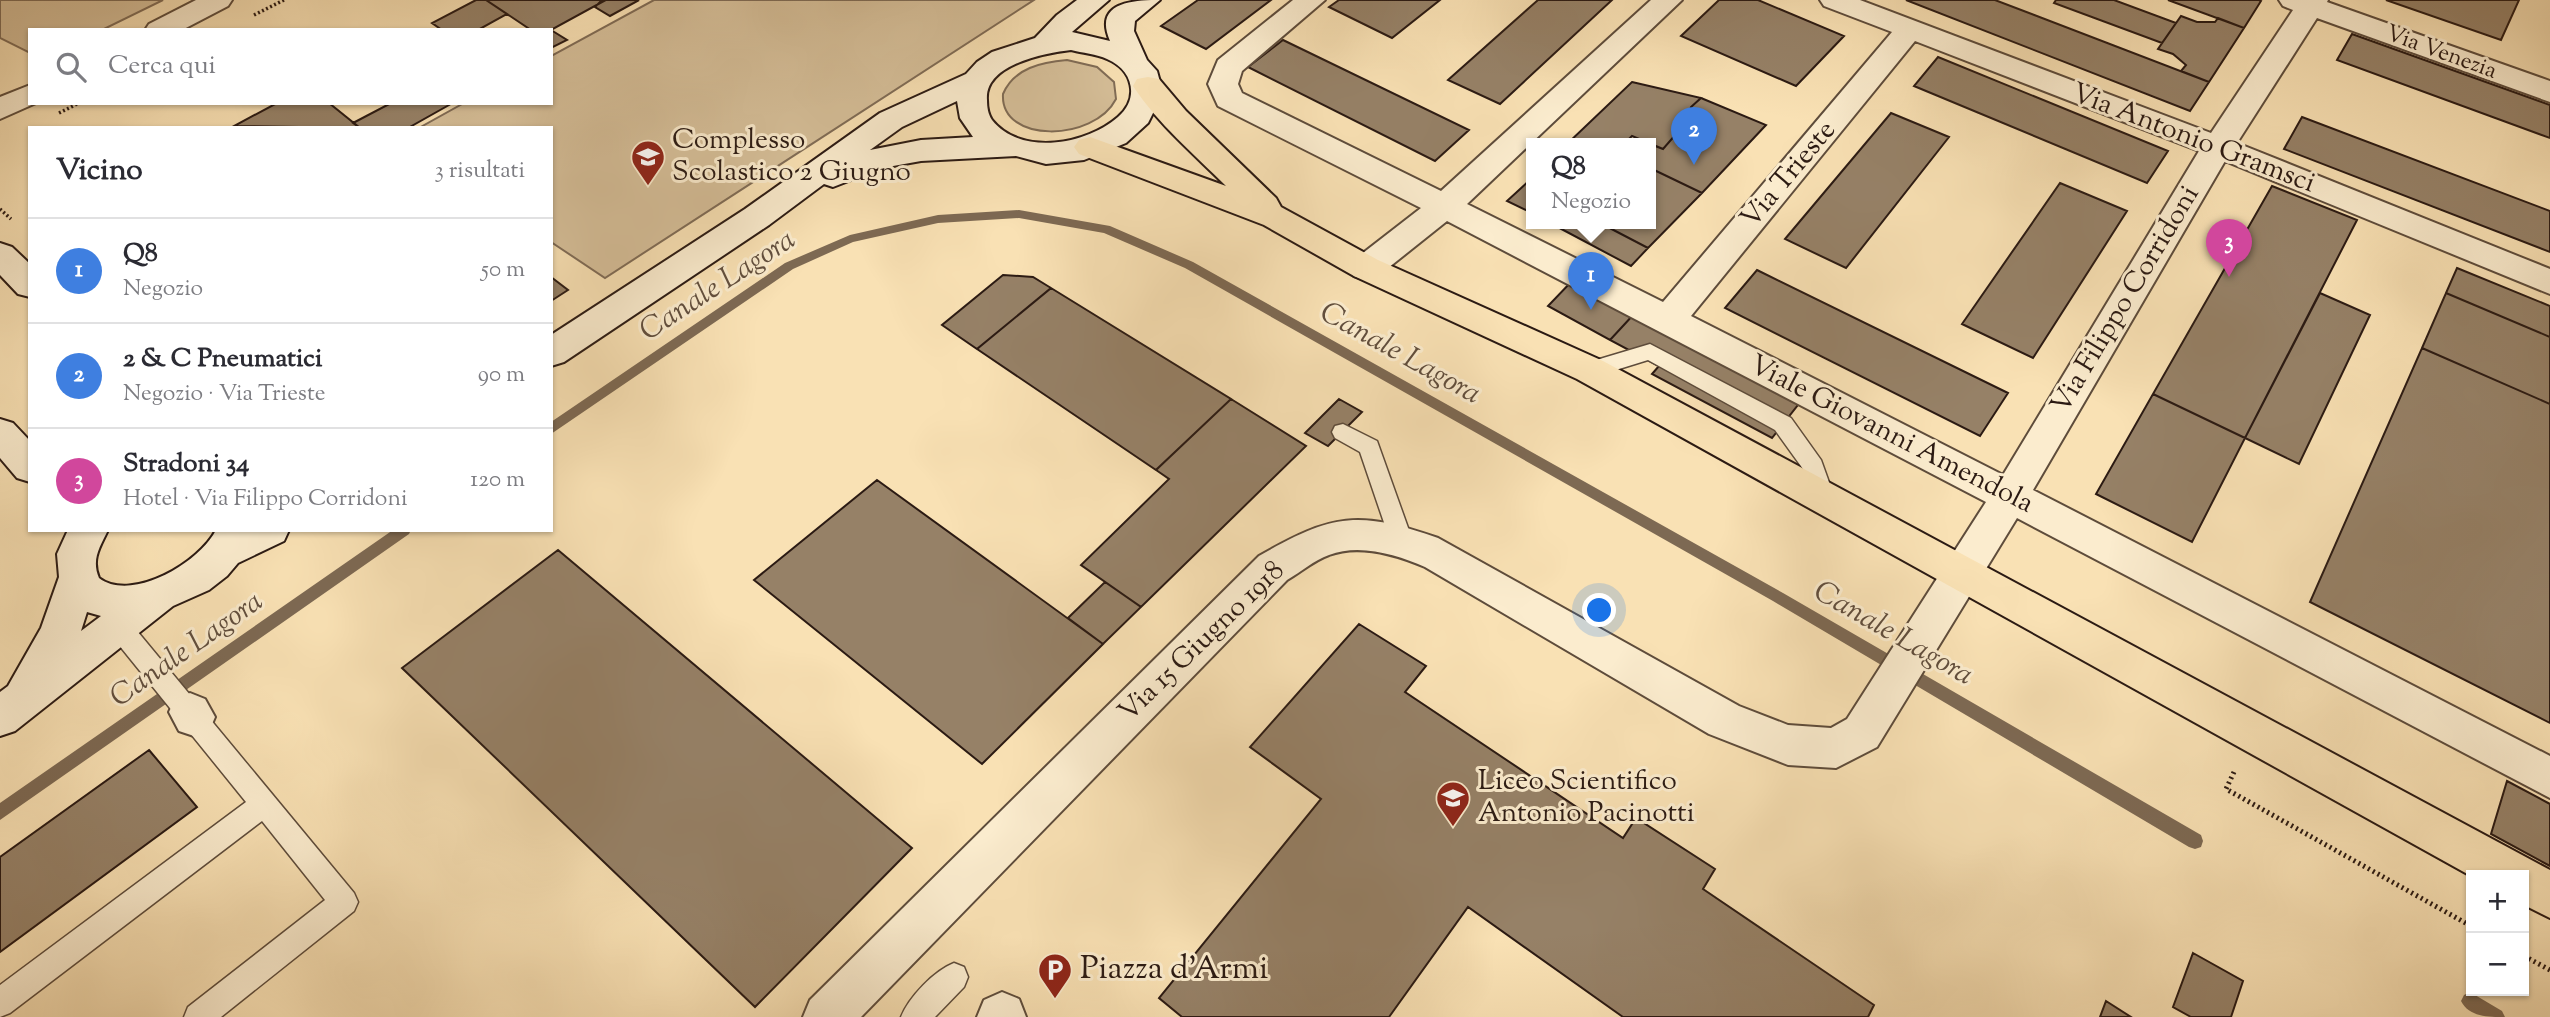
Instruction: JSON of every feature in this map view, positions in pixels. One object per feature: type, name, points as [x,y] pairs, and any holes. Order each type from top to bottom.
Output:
[{"type":"main road","points":[[1141,75],[1184,128],[1276,217]]},
{"type":"main road","points":[[1090,148],[1276,217],[1366,268],[1590,370],[2505,870]]},
{"type":"main road","points":[[2529,884],[2550,895]]},
{"type":"street","points":[[163,28],[218,0]]},
{"type":"street","points":[[1045,43],[1067,21],[1095,0]]},
{"type":"street","points":[[757,217],[864,162],[915,151],[963,147],[1014,148],[1049,153],[1090,148],[1111,140],[1129,128],[1141,115],[1147,101],[1141,75],[1120,31],[1121,18],[1146,0]]},
{"type":"street","name":"Viale Giovanni Amendola","points":[[1311,0],[1228,67],[1223,84],[1228,99],[1668,320],[2550,778]]},
{"type":"street","points":[[1366,268],[1445,206],[1668,0]]},
{"type":"street","name":"Via Antonio Gramsci","points":[[1834,0],[2218,147],[2550,282]]},
{"type":"street","name":"Via Venezia","points":[[2306,2],[2550,92]]},
{"type":"street","name":"Via Filippo Corridoni","points":[[2010,496],[2306,2]]},
{"type":"street","name":"Via Trieste","points":[[1668,320],[1909,30]]},
{"type":"street","points":[[1014,148],[997,140],[975,119],[971,106],[972,93],[978,80],[989,67],[1005,56],[1045,43],[1096,44],[1117,52],[1141,75]]},
{"type":"street","points":[[553,352],[757,217],[891,120],[978,80]]},
{"type":"street","points":[[0,109],[28,95]]},
{"type":"street","points":[[0,255],[28,283]]},
{"type":"street","points":[[0,433],[28,465]]},
{"type":"street","name":"Via 15 Giugno 1918","points":[[827,1017],[1273,568],[1318,542],[1359,535],[1401,539],[1439,555],[1724,720],[1788,745],[1836,748],[1862,733],[2010,496]]},
{"type":"street","points":[[8,711],[60,634],[77,580],[74,561],[87,532]]},
{"type":"street","points":[[77,580],[88,593],[107,601],[132,602],[159,596],[208,569],[231,541],[263,532]]},
{"type":"street","points":[[8,711],[132,642],[159,596]]},
{"type":"lane","points":[[1343,432],[1369,447],[1401,539]]},
{"type":"lane","points":[[132,642],[344,902],[198,1017]]},
{"type":"lane","points":[[0,1003],[264,804]]},
{"type":"lane","points":[[915,1017],[954,977]]},
{"type":"path","points":[[2254,733],[2226,789],[2466,923]]},
{"type":"path","points":[[2529,959],[2550,970]]},
{"type":"shaded area","points":[[0,0],[163,0],[106,28],[28,28],[28,52],[0,38]]},
{"type":"shaded area","name":"Complesso Scolastico 2 Giugno","points":[[654,0],[1034,0],[605,278],[553,243],[553,126],[423,126],[460,105],[553,105],[553,55]]},
{"type":"shaded area","points":[[1067,60],[1097,67],[1114,82],[1116,99],[1105,113],[1089,123],[1070,129],[1032,129],[1016,122],[1006,110],[1003,94],[1008,85],[1021,72],[1030,68]]},
{"type":"building","points":[[476,0],[486,0],[507,14],[482,28],[439,28],[432,23]]},
{"type":"building","points":[[486,0],[604,1],[553,29],[528,28]]},
{"type":"building","points":[[602,0],[639,0],[610,16],[595,7]]},
{"type":"building","points":[[1198,0],[1271,0],[1206,49],[1161,26]]},
{"type":"building","points":[[1339,0],[1440,0],[1392,38],[1329,7]]},
{"type":"building","points":[[1538,0],[1612,0],[1500,104],[1448,80]]},
{"type":"building","points":[[1719,0],[1758,0],[1844,36],[1796,86],[1681,36]]},
{"type":"building","points":[[1906,0],[1995,0],[2209,82],[2190,111]]},
{"type":"building","points":[[2056,0],[2114,0],[2176,23],[2162,43],[2054,3]]},
{"type":"building","points":[[2168,0],[2259,0],[2261,1],[2244,28]]},
{"type":"building","points":[[2386,0],[2519,0],[2501,40]]},
{"type":"building","points":[[2181,16],[2197,22],[2215,22],[2218,18],[2244,28],[2209,82],[2181,71],[2186,65],[2173,54],[2158,49]]},
{"type":"building","points":[[553,31],[567,40],[553,47]]},
{"type":"building","points":[[2352,34],[2550,105],[2550,138],[2337,60]]},
{"type":"building","points":[[1283,40],[1469,130],[1435,161],[1248,67]]},
{"type":"building","points":[[1938,57],[2168,151],[2147,183],[1914,86]]},
{"type":"building","points":[[1632,82],[1701,98],[1691,107],[1684,125],[1663,149],[1656,146],[1656,138],[1573,138]]},
{"type":"building","points":[[1701,98],[1766,125],[1702,193],[1656,171],[1656,146],[1663,149],[1684,125],[1691,107]]},
{"type":"building","points":[[273,105],[331,105],[358,126],[234,126]]},
{"type":"building","points":[[387,105],[449,105],[412,126],[357,126],[353,123]]},
{"type":"building","points":[[1891,113],[1949,137],[1846,268],[1785,239]]},
{"type":"building","points":[[2302,117],[2550,211],[2550,252],[2284,149]]},
{"type":"building","points":[[1656,171],[1702,193],[1648,248],[1612,229],[1656,229]]},
{"type":"building","points":[[2060,183],[2127,211],[2033,358],[1962,324]]},
{"type":"building","points":[[1526,184],[1526,210],[1507,201]]},
{"type":"building","points":[[2272,186],[2357,220],[2245,438],[2153,394]]},
{"type":"building","points":[[1561,229],[1612,229],[1648,248],[1631,266]]},
{"type":"building","points":[[2457,268],[2550,306],[2550,337],[2446,293]]},
{"type":"building","points":[[1757,270],[2008,393],[1980,436],[1725,308]]},
{"type":"building","points":[[1003,275],[1033,277],[1051,288],[977,349],[942,325]]},
{"type":"building","points":[[553,279],[568,290],[553,300]]},
{"type":"building","points":[[1572,281],[1634,314],[1610,340],[1548,306]]},
{"type":"building","points":[[1051,288],[1231,399],[1156,470],[977,349]]},
{"type":"building","points":[[2320,293],[2370,315],[2299,464],[2245,438]]},
{"type":"building","points":[[2446,293],[2550,337],[2550,404],[2422,348]]},
{"type":"building","points":[[1634,314],[1801,401],[1772,438],[1652,374],[1659,366],[1610,340]]},
{"type":"building","points":[[2422,348],[2550,404],[2550,723],[2310,602]]},
{"type":"building","points":[[2153,394],[2245,438],[2192,542],[2096,494]]},
{"type":"building","points":[[1231,399],[1306,446],[1141,607],[1081,565],[1169,479],[1156,470]]},
{"type":"building","points":[[1339,399],[1362,412],[1328,446],[1305,433]]},
{"type":"building","points":[[877,480],[1103,644],[982,764],[754,580]]},
{"type":"building","points":[[558,550],[912,848],[755,1007],[402,668]]},
{"type":"building","points":[[1105,582],[1141,607],[1103,644],[1068,618]]},
{"type":"building","name":"Liceo Scientifico Antonio Pacinotti","points":[[1359,624],[1426,666],[1405,692],[1623,838],[1636,818],[1715,869],[1703,889],[1874,1005],[1868,1017],[1623,1017],[1468,907],[1389,1017],[1182,1017],[1159,998],[1321,799],[1250,747]]},
{"type":"building","points":[[149,750],[197,807],[0,952],[0,857]]},
{"type":"building","points":[[2507,781],[2550,804],[2550,866],[2491,834]]},
{"type":"building","points":[[2193,953],[2243,981],[2231,1017],[2191,1017],[2173,1007]]},
{"type":"building","points":[[2106,1001],[2131,1017],[2100,1017]]},
{"type":"waterway","name":"Canale Lagora","points":[[553,428],[789,266],[850,239],[938,219],[1019,214],[1106,229],[1189,265],[1778,597],[2195,841]]},
{"type":"waterway","name":"Canale Lagora","points":[[0,812],[401,532]]},
{"type":"waterway","name":"Canale Lagora","points":[[2470,1001],[2496,1017]]},
{"type":"place","name":"2 & C Pneumatici","points":[[1694,165]]},
{"type":"place","name":"Complesso Scolastico 2 Giugno","points":[[648,187]]},
{"type":"place","name":"Stradoni 34","points":[[2229,277]]},
{"type":"place","name":"Q8","points":[[1591,310]]},
{"type":"place","name":"Liceo Scientifico Antonio Pacinotti","points":[[1453,828]]},
{"type":"place","name":"Piazza d'Armi","points":[[1055,1000]]}]
